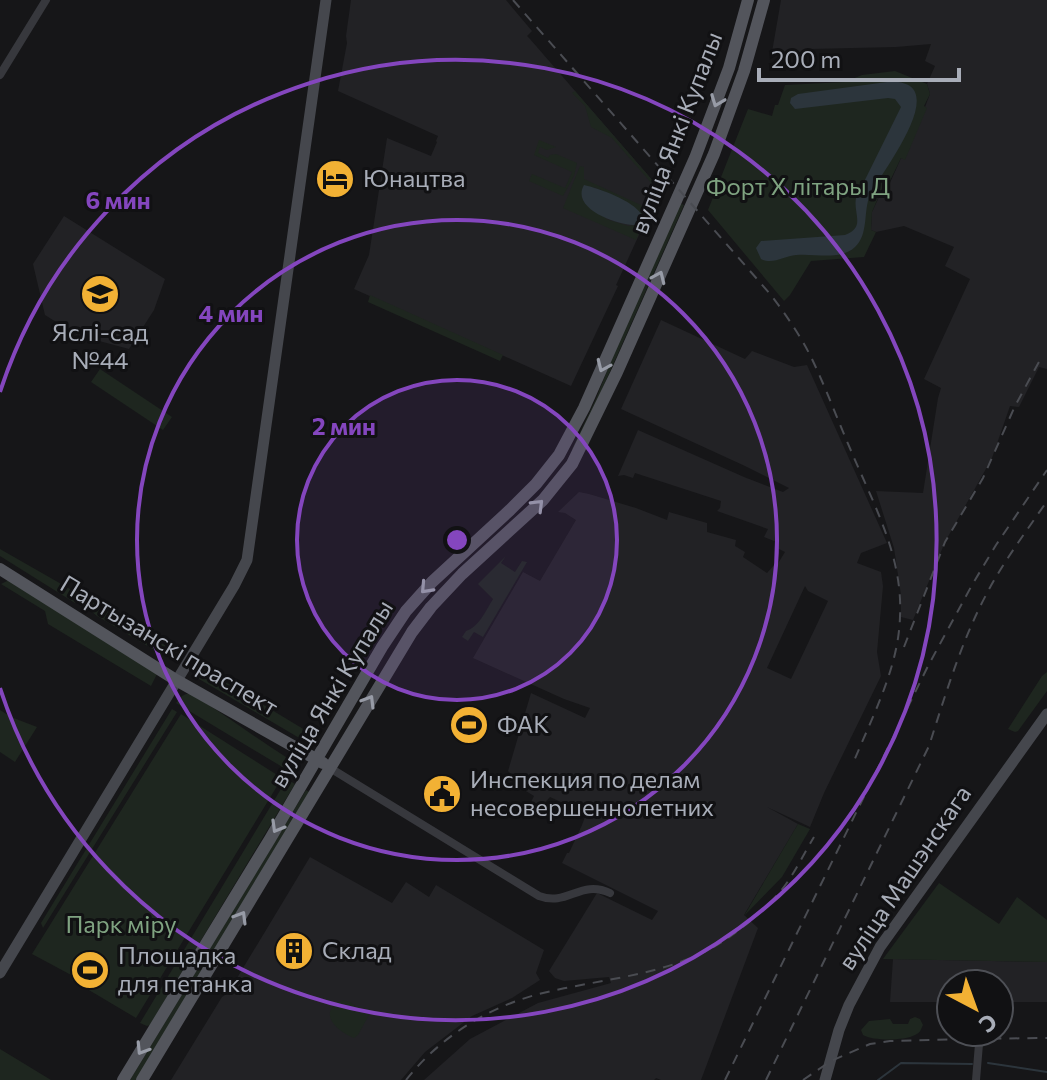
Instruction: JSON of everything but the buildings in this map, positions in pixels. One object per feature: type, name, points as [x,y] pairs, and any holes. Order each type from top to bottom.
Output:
[{"type":"main road","points":[[0,973],[247,560],[326,0]]},
{"type":"main road","name":"вуліца Янкі Купалы","points":[[123,1080],[406,611],[432,582],[536,484],[559,455],[584,408],[685,181],[734,53],[748,0]]},
{"type":"main road","name":"вуліца Янкі Купалы","points":[[142,1080],[405,643],[431,607],[462,574],[543,500],[572,464],[607,394],[714,154],[749,57],[764,0]]},
{"type":"main road","points":[[734,53],[749,57]]},
{"type":"main road","points":[[559,455],[572,464]]},
{"type":"main road","name":"Партызанскі праспект","points":[[0,569],[176,680],[330,768]]},
{"type":"main road","name":"вуліца Машэнскага","points":[[825,1080],[839,1030],[880,947],[1047,714]]},
{"type":"street","points":[[0,75],[46,0]]},
{"type":"street","name":"Партызанскі праспект","points":[[330,768],[539,896],[559,899],[590,888],[610,893]]},
{"type":"street","points":[[976,1080],[979,1048]]},
{"type":"shaded area","points":[[351,0],[506,0],[532,31],[527,36],[660,189],[571,386],[354,289],[369,255],[387,138],[431,156],[438,136],[338,91]]},
{"type":"shaded area","points":[[781,0],[1047,0],[1047,369],[1039,367],[1019,407],[1010,406],[992,458],[945,542],[913,620],[901,617],[894,548],[876,491],[923,493],[941,388],[924,379],[970,279],[945,266],[954,247],[904,226],[876,232],[871,230],[872,212],[901,158],[905,159],[930,94],[927,84],[935,66],[925,61],[931,44],[810,49],[810,52],[791,55],[772,52]]},
{"type":"shaded area","points":[[887,82],[907,84],[916,94],[916,109],[899,148],[870,195],[859,242],[842,254],[796,255],[770,261],[761,259],[756,248],[761,241],[845,235],[855,228],[856,198],[901,107],[895,99],[888,98],[795,109],[790,103],[791,98],[798,94]]},
{"type":"shaded area","points":[[584,185],[631,204],[641,214],[642,221],[629,225],[598,214],[584,202]]},
{"type":"shaded area","name":"Яслі-сад №44","points":[[64,216],[165,279],[154,310],[129,349],[77,335],[45,315],[33,264]]},
{"type":"shaded area","points":[[661,320],[745,359],[752,351],[794,367],[807,365],[887,543],[861,553],[857,563],[881,572],[883,586],[877,652],[881,676],[810,827],[767,807],[798,824],[744,915],[758,928],[701,1080],[424,1080],[470,1039],[538,1003],[611,983],[609,977],[564,981],[555,978],[549,971],[597,893],[652,920],[658,911],[562,863],[582,825],[583,812],[550,797],[540,808],[531,802],[534,796],[508,780],[531,693],[585,718],[590,708],[473,658],[523,572],[540,581],[576,520],[558,512],[579,492],[667,520],[669,512],[707,523],[707,532],[736,540],[735,546],[745,552],[743,557],[767,573],[785,552],[777,548],[779,543],[764,537],[768,529],[717,511],[721,501],[635,473],[633,478],[618,476],[638,430],[783,492],[789,488],[621,409]],"holes":[[[805,586],[808,591],[828,601],[791,679],[767,668]]]},
{"type":"shaded area","points":[[310,857],[392,903],[406,882],[429,897],[436,885],[544,950],[536,973],[540,980],[512,998],[472,1016],[425,1052],[401,1080],[171,1080],[222,997],[228,993]]},
{"type":"shaded area","points":[[893,959],[1047,962],[1047,1002],[1015,1002],[1015,968],[935,968],[935,1002],[890,1002]]},
{"type":"green space","name":"Форт X літары Д","points":[[895,71],[927,84],[930,94],[905,160],[901,158],[888,185],[884,184],[872,212],[871,230],[876,232],[864,257],[811,261],[784,301],[708,210],[748,109],[772,116],[785,85],[845,82],[862,75]]},
{"type":"green space","points":[[575,91],[660,189],[656,198],[650,192],[653,185],[612,138],[591,127],[585,106],[572,93]]},
{"type":"green space","points":[[539,140],[556,147],[547,150],[540,147],[538,153],[548,158],[556,154],[577,163],[563,196],[529,181],[532,174],[565,188],[572,172],[534,155]]},
{"type":"green space","points":[[580,166],[584,167],[584,179],[643,206],[646,202],[651,205],[636,240],[563,208]],"holes":[[[594,187],[639,212],[637,225],[628,226],[606,219]]]},
{"type":"green space","points":[[680,203],[684,205],[573,450],[572,449]]},
{"type":"green space","points":[[370,295],[503,355],[500,361],[368,302]]},
{"type":"green space","points":[[100,369],[172,417],[163,430],[91,382]]},
{"type":"green space","points":[[0,549],[84,597],[75,603],[0,556]]},
{"type":"green space","points":[[506,556],[501,563],[515,572],[522,561],[527,562],[483,637],[474,632],[468,641],[462,637],[478,622],[493,599],[478,584]]},
{"type":"green space","points":[[9,580],[158,672],[151,686],[48,624],[45,611],[1,584]]},
{"type":"green space","points":[[92,602],[173,650],[168,656],[161,654],[97,616],[91,611]]},
{"type":"green space","points":[[197,665],[305,730],[301,739],[199,679]]},
{"type":"green space","points":[[1047,672],[1047,691],[1018,731],[1008,729],[1042,676]]},
{"type":"green space","points":[[186,694],[192,694],[289,759],[284,768],[176,703]]},
{"type":"green space","points":[[172,709],[177,712],[43,928],[41,923]]},
{"type":"green space","points":[[0,710],[37,727],[15,762],[0,752]]},
{"type":"green space","name":"Парк міру","points":[[181,714],[282,778],[136,1018],[72,980],[73,976],[32,954]]},
{"type":"green space","points":[[287,779],[295,784],[150,1025],[140,1023]]},
{"type":"green space","points":[[306,790],[311,793],[137,1080],[130,1080]]},
{"type":"green space","points":[[798,824],[810,829],[782,877],[744,916]]},
{"type":"green space","points":[[939,883],[999,924],[1017,897],[1047,920],[1047,962],[883,959]]},
{"type":"green space","points":[[343,1000],[369,1015],[354,1038],[335,1026],[330,1015],[335,1005]]},
{"type":"green space","points":[[915,1017],[923,1025],[919,1032],[910,1037],[874,1038],[863,1035],[861,1030],[869,1021],[890,1019],[893,1024],[908,1024]]},
{"type":"green space","points":[[0,1049],[51,1080],[0,1080]]},
{"type":"waterway","points":[[878,1080],[901,1063],[972,1064]]},
{"type":"waterway","points":[[988,1063],[1047,1072]]},
{"type":"railway","points":[[513,0],[771,295],[807,349],[816,369],[878,512],[892,552],[900,594],[899,635],[890,672],[854,761]]},
{"type":"railway","points":[[904,647],[945,542],[983,478],[1015,406],[1040,360]]},
{"type":"railway","points":[[725,1080],[928,666],[996,545],[1047,470]]},
{"type":"railway","points":[[766,1080],[929,746],[954,669],[977,613],[1000,571],[1047,501]]},
{"type":"railway","points":[[406,1080],[450,1037],[504,1006],[543,993],[663,968],[712,948],[743,927],[779,893],[814,837]]},
{"type":"railway","points":[[803,1080],[831,1061],[870,1044],[1047,1038]]},
{"type":"place","name":"Юнацтва","points":[[335,179]]},
{"type":"place","name":"Яслі-сад №44","points":[[100,294]]},
{"type":"place","name":"ФАК","points":[[469,725]]},
{"type":"place","name":"Инспекция по делам несовершеннолетних","points":[[442,794]]},
{"type":"place","name":"Склад","points":[[294,951]]},
{"type":"place","name":"Площадка для петанка","points":[[90,970]]}]
